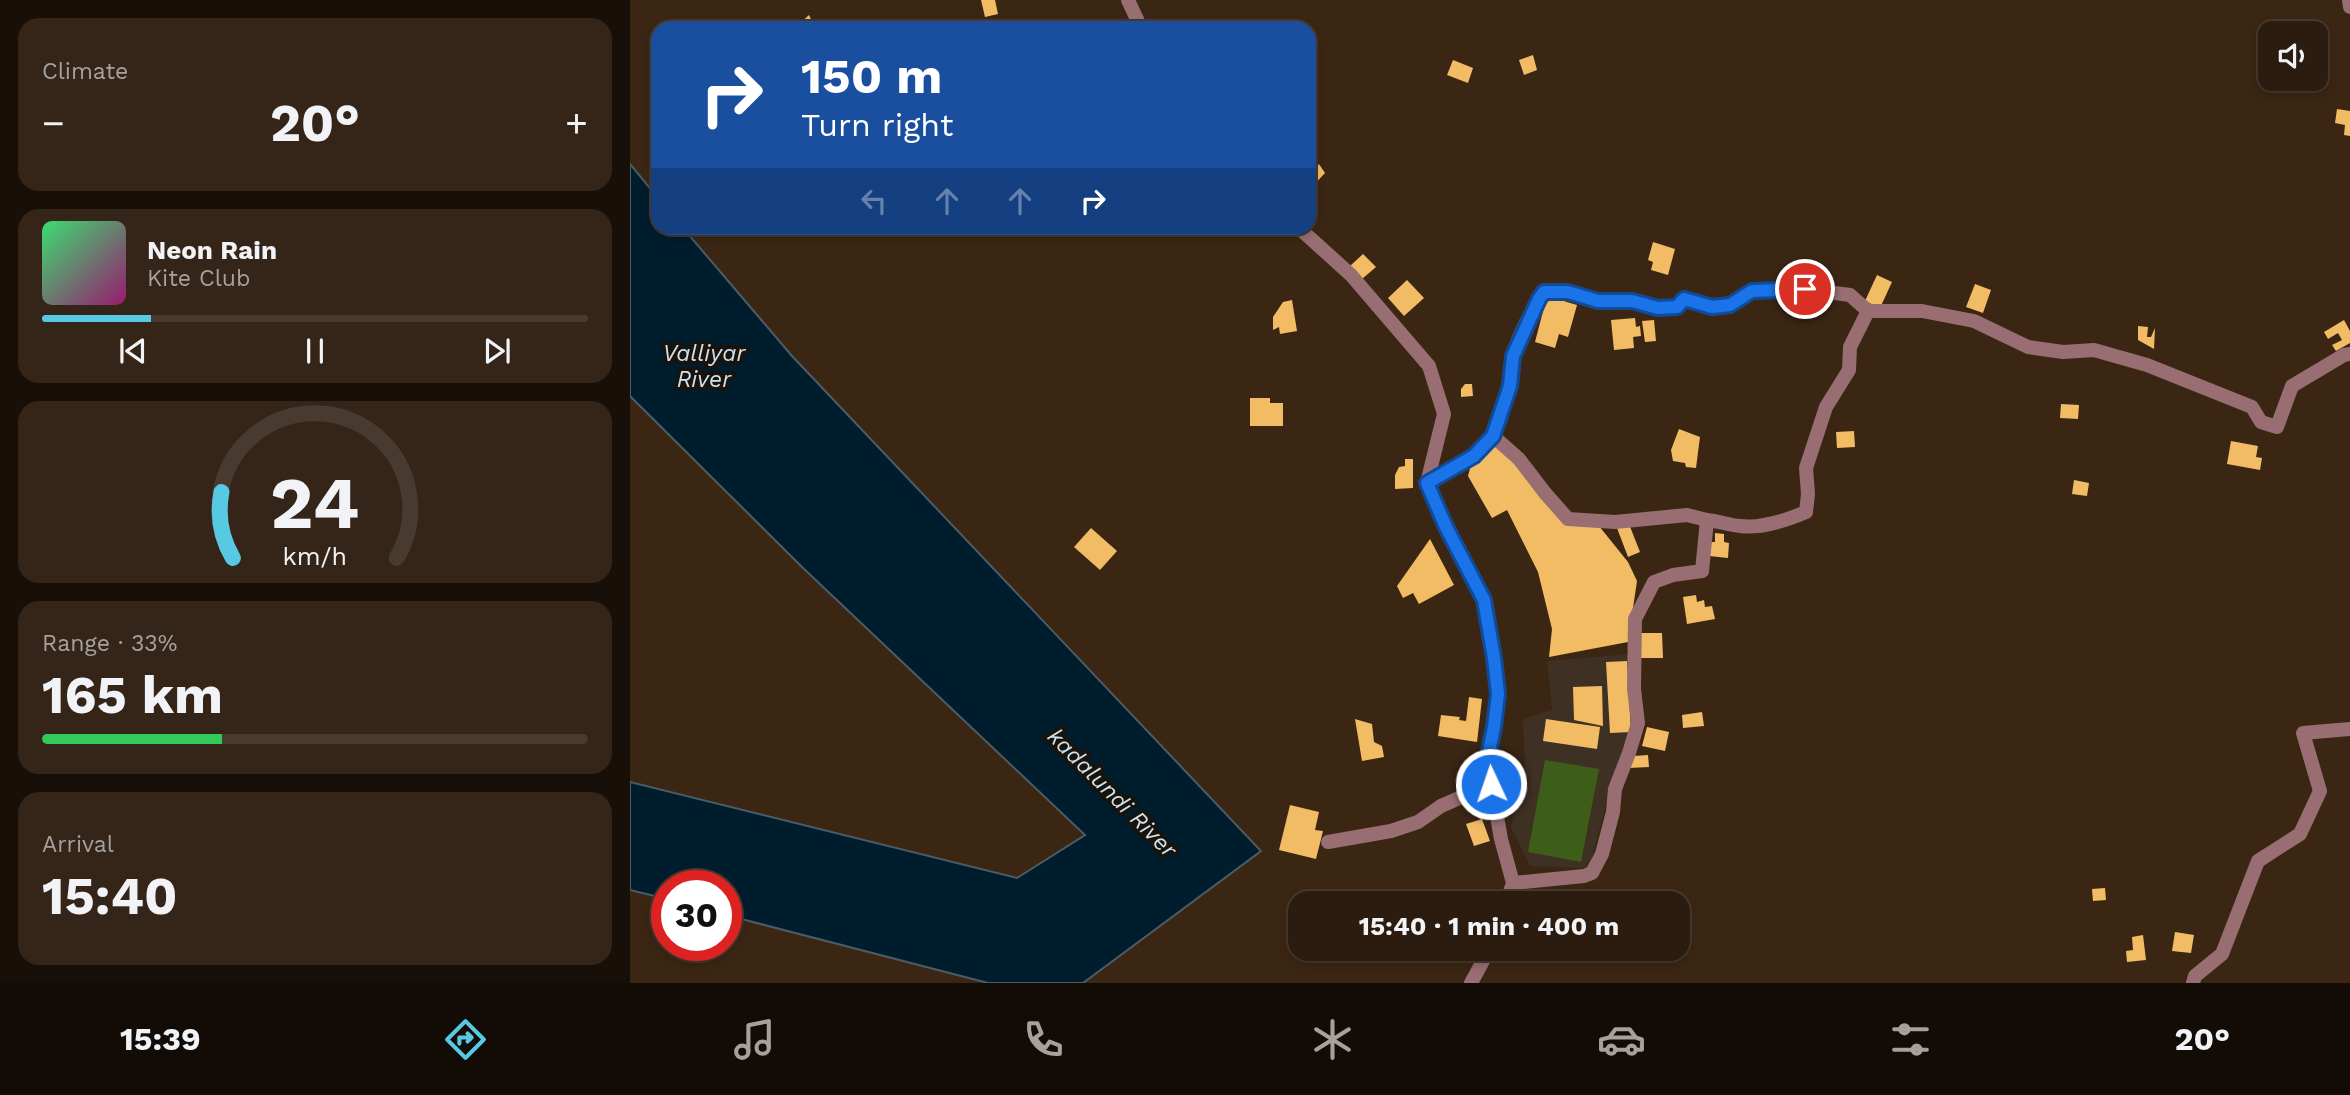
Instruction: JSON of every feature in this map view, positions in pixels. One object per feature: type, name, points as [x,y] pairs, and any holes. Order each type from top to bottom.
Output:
[{"type":"street","points":[[1128,0],[1138,21]]},
{"type":"street","points":[[2349,0],[2350,7]]},
{"type":"street","points":[[1307,235],[1351,275],[1429,366],[1444,414],[1427,483],[1446,527],[1484,600],[1498,694],[1487,761],[1500,839],[1513,883],[1510,891]]},
{"type":"street","points":[[1427,483],[1474,456],[1493,436],[1510,386],[1513,356],[1544,292],[1568,292],[1598,301],[1632,301],[1658,308],[1677,307],[1684,299],[1712,307],[1730,305],[1752,291],[1796,288],[1850,295],[1868,311],[1922,311],[1975,321],[2028,347],[2063,352],[2095,350],[2147,365],[2252,407],[2262,422],[2277,427],[2292,386],[2350,354]]},
{"type":"street","points":[[1493,436],[1519,459],[1568,519],[1615,522],[1687,516],[1740,526],[1755,526],[1792,518],[1806,512],[1807,468],[1826,407],[1849,370],[1850,347],[1868,311]]},
{"type":"street","points":[[1513,883],[1584,876],[1591,873],[1602,854],[1613,812],[1615,789],[1638,723],[1633,689],[1635,619],[1654,582],[1673,575],[1702,571],[1707,520]]},
{"type":"street","points":[[2193,983],[2195,976],[2222,954],[2258,861],[2301,834],[2320,792],[2303,733],[2350,729]]},
{"type":"street","points":[[1328,842],[1391,831],[1418,822],[1441,806],[1491,784]]},
{"type":"street","points":[[1471,983],[1483,961]]},
{"type":"shaded area","points":[[1629,654],[1633,729],[1607,802],[1589,868],[1530,866],[1511,827],[1525,767],[1523,719],[1552,710],[1547,661]]},
{"type":"green space","points":[[1545,760],[1599,769],[1581,862],[1528,852]]},
{"type":"water","name":"Valliyar River","points":[[630,164],[651,190],[651,235],[689,235],[792,356],[1261,851],[1083,983],[988,983],[742,919],[742,870],[651,870],[651,895],[630,890],[630,782],[1017,878],[1085,835],[803,568],[630,396]]},
{"type":"building","points":[[981,0],[995,0],[998,14],[985,17]]},
{"type":"building","points":[[1533,55],[1537,70],[1524,75],[1519,60]]},
{"type":"building","points":[[1453,60],[1473,68],[1468,83],[1447,75]]},
{"type":"building","points":[[2337,109],[2350,111],[2350,136],[2344,135],[2345,125],[2335,123]]},
{"type":"building","points":[[1319,164],[1325,173],[1316,183],[1316,168]]},
{"type":"building","points":[[1653,242],[1675,249],[1668,275],[1651,270],[1653,262],[1648,260]]},
{"type":"building","points":[[1363,254],[1376,267],[1362,279],[1350,266]]},
{"type":"building","points":[[1877,275],[1892,282],[1880,308],[1865,301]]},
{"type":"building","points":[[1407,280],[1424,298],[1404,316],[1388,298]]},
{"type":"building","points":[[1975,284],[1991,290],[1983,313],[1966,307]]},
{"type":"building","points":[[1547,296],[1577,305],[1568,337],[1559,334],[1555,348],[1535,342]]},
{"type":"building","points":[[1292,300],[1297,331],[1280,334],[1279,327],[1273,330],[1273,317],[1283,302]]},
{"type":"building","points":[[1635,318],[1636,327],[1640,326],[1641,336],[1633,337],[1634,348],[1614,350],[1611,320]]},
{"type":"building","points":[[1654,320],[1656,341],[1645,342],[1642,321]]},
{"type":"building","points":[[2344,320],[2350,331],[2350,343],[2336,351],[2332,345],[2342,340],[2338,333],[2328,339],[2324,332]]},
{"type":"building","points":[[2138,326],[2148,327],[2147,337],[2151,337],[2155,328],[2154,349],[2138,340]]},
{"type":"building","points":[[1465,384],[1472,384],[1473,396],[1461,397],[1461,389]]},
{"type":"building","points":[[1250,398],[1270,398],[1270,403],[1283,403],[1283,426],[1250,426]]},
{"type":"building","points":[[2061,404],[2079,405],[2078,419],[2060,418]]},
{"type":"building","points":[[1679,429],[1700,437],[1696,468],[1673,461],[1671,450]]},
{"type":"building","points":[[1854,431],[1855,447],[1837,448],[1836,432]]},
{"type":"building","points":[[1494,440],[1565,523],[1599,526],[1628,562],[1637,581],[1628,642],[1549,657],[1552,629],[1538,572],[1507,510],[1492,518],[1468,476],[1472,461]]},
{"type":"building","points":[[2231,441],[2258,446],[2256,457],[2262,458],[2260,470],[2227,464]]},
{"type":"building","points":[[1405,459],[1413,459],[1413,488],[1395,489],[1395,475],[1399,467],[1405,466]]},
{"type":"building","points":[[2074,480],[2089,483],[2087,496],[2072,494]]},
{"type":"building","points":[[1629,524],[1640,552],[1628,557],[1617,528]]},
{"type":"building","points":[[1091,528],[1117,551],[1100,570],[1074,547]]},
{"type":"building","points":[[1715,533],[1724,534],[1724,542],[1729,543],[1728,558],[1709,556],[1710,542],[1715,542]]},
{"type":"building","points":[[1430,539],[1454,585],[1419,604],[1413,593],[1403,598],[1397,586]]},
{"type":"building","points":[[1696,595],[1697,602],[1704,600],[1705,607],[1712,606],[1715,619],[1687,624],[1683,597]]},
{"type":"building","points":[[1638,633],[1662,633],[1663,658],[1638,658]]},
{"type":"building","points":[[1627,661],[1631,732],[1610,733],[1606,662]]},
{"type":"building","points":[[1602,686],[1603,726],[1574,720],[1573,687]]},
{"type":"building","points":[[1469,697],[1482,699],[1477,742],[1438,736],[1441,715],[1460,717],[1459,720],[1466,721]]},
{"type":"building","points":[[1702,712],[1704,726],[1683,728],[1682,715]]},
{"type":"building","points":[[1355,719],[1372,724],[1374,742],[1382,746],[1384,757],[1362,761]]},
{"type":"building","points":[[1546,719],[1600,727],[1597,749],[1543,741]]},
{"type":"building","points":[[1647,727],[1669,732],[1665,751],[1642,746]]},
{"type":"building","points":[[1648,755],[1649,767],[1629,768],[1633,756]]},
{"type":"building","points":[[1290,805],[1319,812],[1315,830],[1323,831],[1316,859],[1279,850]]},
{"type":"building","points":[[1482,819],[1490,841],[1474,846],[1466,824]]},
{"type":"building","points":[[2105,888],[2106,900],[2093,901],[2092,889]]},
{"type":"building","points":[[2175,932],[2194,935],[2191,953],[2172,951]]},
{"type":"building","points":[[2143,935],[2146,960],[2127,962],[2126,951],[2133,950],[2132,937]]},
{"type":"route","points":[[1491,784],[1487,761],[1498,694],[1484,600],[1446,527],[1427,483],[1474,456],[1493,436],[1510,386],[1513,356],[1539,299],[1544,292],[1568,292],[1598,301],[1632,301],[1658,308],[1677,307],[1684,299],[1697,305],[1712,307],[1730,305],[1752,291],[1805,289]]},
{"type":"water label","name":"kadalundi River","points":[[1112,793]]}]
